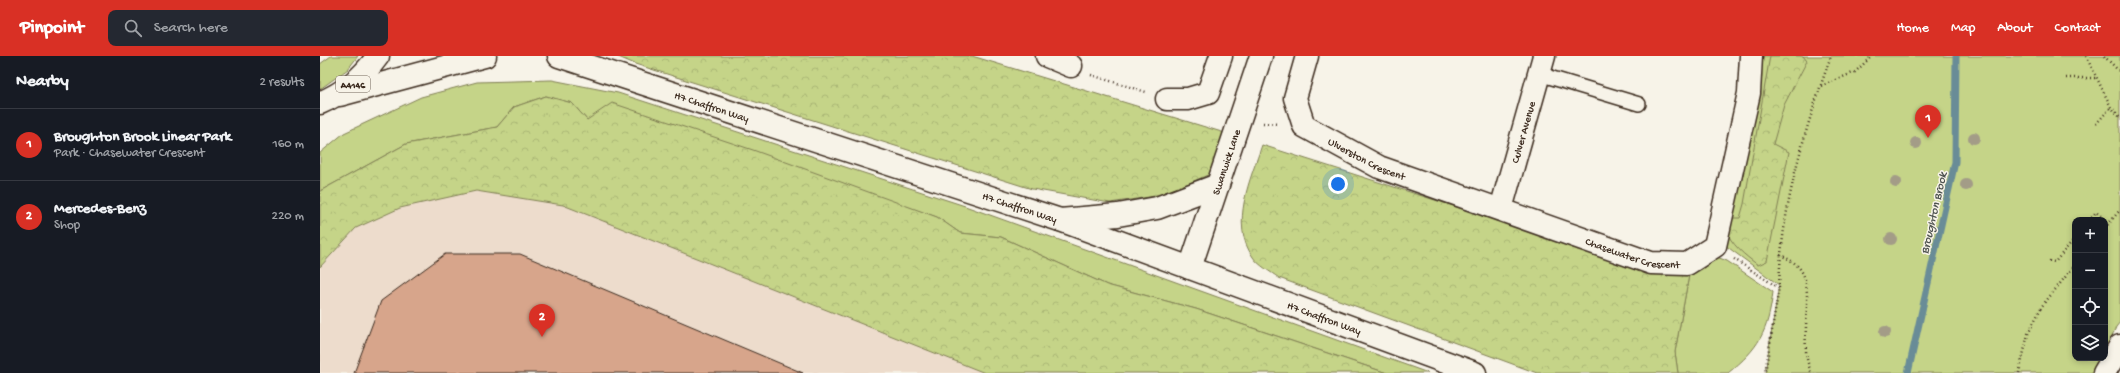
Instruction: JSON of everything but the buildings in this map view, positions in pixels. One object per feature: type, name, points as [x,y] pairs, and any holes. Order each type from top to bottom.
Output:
[{"type":"main road","name":"A4146","points":[[320,103],[340,95],[364,75],[378,56]]},
{"type":"main road","points":[[340,95],[485,56]]},
{"type":"main road","name":"H7 Chaffron Way","points":[[559,56],[1060,220],[1475,373]]},
{"type":"main road","points":[[1046,56],[1070,66]]},
{"type":"main road","points":[[1167,99],[1188,99],[1208,93],[1221,56]]},
{"type":"main road","name":"Swanwick Lane","points":[[1190,268],[1261,56]]},
{"type":"main road","name":"Ulverston Crescent","points":[[1306,56],[1295,98],[1304,126],[1379,167],[1501,209]]},
{"type":"main road","points":[[1715,246],[1749,93],[1751,56]]},
{"type":"main road","name":"Culver Avenue","points":[[1501,209],[1542,65]]},
{"type":"main road","points":[[1060,220],[1157,208],[1218,185]]},
{"type":"main road","name":"Chasewater Crescent","points":[[1501,209],[1651,263],[1687,264],[1715,246]]},
{"type":"main road","points":[[2104,373],[2120,346]]},
{"type":"lane","points":[[1542,65],[1639,104]]},
{"type":"path","points":[[1765,373],[1779,288],[1780,255],[1785,214],[1795,170],[1831,56]]},
{"type":"path","points":[[1820,87],[1855,72],[1872,56]]},
{"type":"path","points":[[2086,56],[2110,107],[2120,117]]},
{"type":"path","points":[[2104,56],[2120,72]]},
{"type":"path","points":[[1070,66],[1167,99]]},
{"type":"path","points":[[2066,78],[2096,78]]},
{"type":"path","points":[[2096,124],[2110,107]]},
{"type":"path","points":[[2109,223],[2120,210]]},
{"type":"path","points":[[2092,217],[2096,212],[2102,217]]},
{"type":"path","points":[[2049,261],[2055,262],[2072,242]]},
{"type":"path","points":[[1715,246],[1779,288]]},
{"type":"path","points":[[1780,255],[1793,261],[1803,272],[1806,286],[1806,351],[1812,373]]},
{"type":"path","points":[[2019,373],[2028,334],[2042,306],[2072,269]]},
{"type":"shaded area","points":[[476,191],[563,205],[985,373],[320,373],[320,267],[356,228],[400,208]]},
{"type":"green space","points":[[331,56],[358,56],[348,69],[320,89],[320,64]]},
{"type":"green space","points":[[616,56],[972,56],[1225,133],[1210,174],[1162,195],[1110,203],[1032,189],[635,64]]},
{"type":"green space","points":[[1752,56],[2120,56],[2120,322],[2116,327],[2108,347],[2108,217],[2072,217],[2072,361],[2102,361],[2097,373],[1765,373],[1779,285],[1718,240]]},
{"type":"green space","points":[[1770,56],[1803,56],[1807,61],[1784,105],[1773,144],[1789,152],[1767,261],[1758,265],[1739,249],[1731,240],[1725,229],[1729,218],[1740,218],[1744,204]]},
{"type":"green space","points":[[552,80],[618,93],[965,206],[1428,373],[1387,373],[1196,309],[1107,285],[1001,237],[960,233],[937,217],[866,193],[587,120],[572,103],[546,96],[514,107],[497,127],[406,144],[320,191],[320,153],[344,133],[421,97],[477,82]]},
{"type":"green space","points":[[546,96],[572,103],[587,120],[612,103],[753,150],[937,217],[960,233],[1001,237],[1107,285],[1196,309],[1387,373],[985,373],[563,205],[476,191],[400,208],[356,228],[320,267],[320,191],[406,144],[497,127],[514,107]]},
{"type":"green space","points":[[1262,145],[1658,271],[1689,275],[1675,352],[1678,373],[1537,373],[1279,278],[1255,260],[1246,244],[1243,230],[1242,216],[1244,201]]},
{"type":"green space","points":[[1717,257],[1727,261],[1773,292],[1765,329],[1755,347],[1728,373],[1678,373],[1675,352],[1689,275],[1702,269]]},
{"type":"waterway","name":"Broughton Brook","points":[[1908,373],[1955,162],[1956,56]]},
{"type":"place","name":"Broughton Brook Linear Park","points":[[1928,138]]},
{"type":"place","name":"Mercedes-Benz","points":[[542,337]]}]
